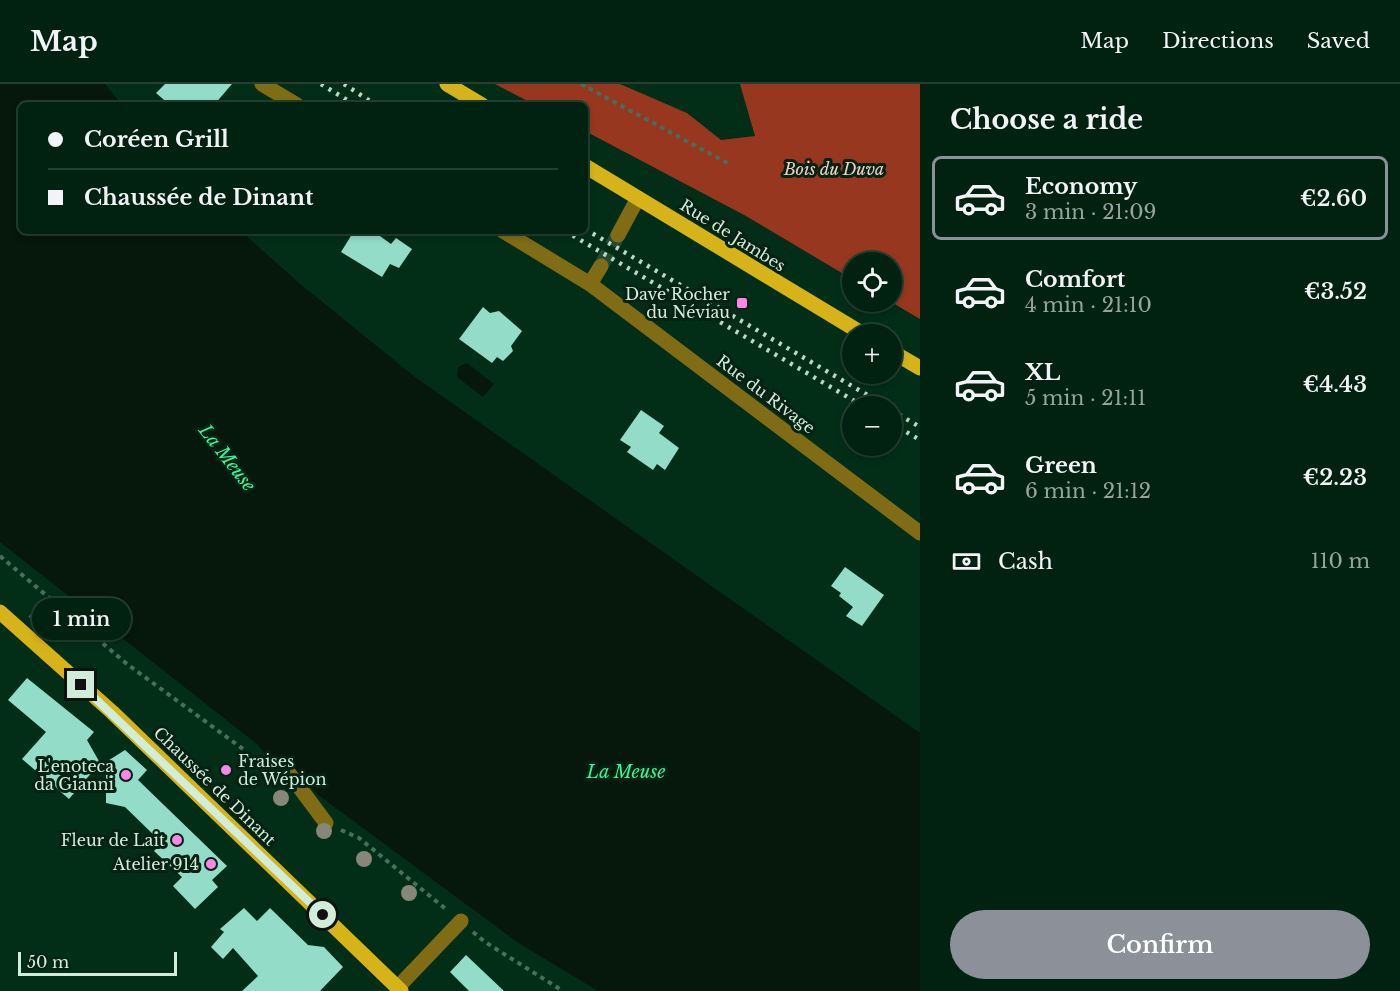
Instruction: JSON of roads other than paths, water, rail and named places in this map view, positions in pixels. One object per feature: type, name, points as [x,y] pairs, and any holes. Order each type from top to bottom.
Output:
[{"type":"main road","points":[[447,84],[477,102]]},
{"type":"main road","name":"Rue de Jambes","points":[[588,168],[846,324]]},
{"type":"main road","points":[[902,357],[920,368]]},
{"type":"main road","name":"Chaussée de Dinant","points":[[0,612],[112,712],[399,989]]},
{"type":"street","points":[[262,84],[292,102]]},
{"type":"street","points":[[618,235],[638,198]]},
{"type":"street","name":"Rue du Rivage","points":[[508,234],[590,284],[920,533]]},
{"type":"street","points":[[590,284],[601,266]]},
{"type":"street","points":[[288,772],[326,823]]},
{"type":"street","points":[[399,989],[460,921]]},
{"type":"water","name":"La Meuse","points":[[0,84],[105,84],[120,102],[18,102],[18,234],[244,234],[299,283],[415,377],[920,733],[920,991],[598,991],[517,942],[317,794],[293,767],[280,771],[257,744],[0,542]]},
{"type":"water","points":[[467,363],[494,384],[483,397],[457,377],[458,367]]},
{"type":"tunnel","points":[[601,266],[618,235]]},
{"type":"railway","points":[[321,84],[350,102]]},
{"type":"railway","points":[[344,84],[371,102]]},
{"type":"railway","points":[[588,231],[869,396]]},
{"type":"railway","points":[[570,234],[846,396]]},
{"type":"railway","points":[[902,416],[920,427]]},
{"type":"railway","points":[[902,429],[920,440]]},
{"type":"place","name":"Dave Rocher du Néviau","points":[[742,303]]},
{"type":"place","name":"Fraises de Wépion","points":[[226,770]]},
{"type":"place","name":"L'enoteca da Gianni","points":[[126,775]]},
{"type":"place","name":"Fleur de Lait","points":[[177,840]]},
{"type":"place","name":"Atelier 914","points":[[211,864]]},
{"type":"park label","name":"Bois du Duva","points":[[834,169]]}]
